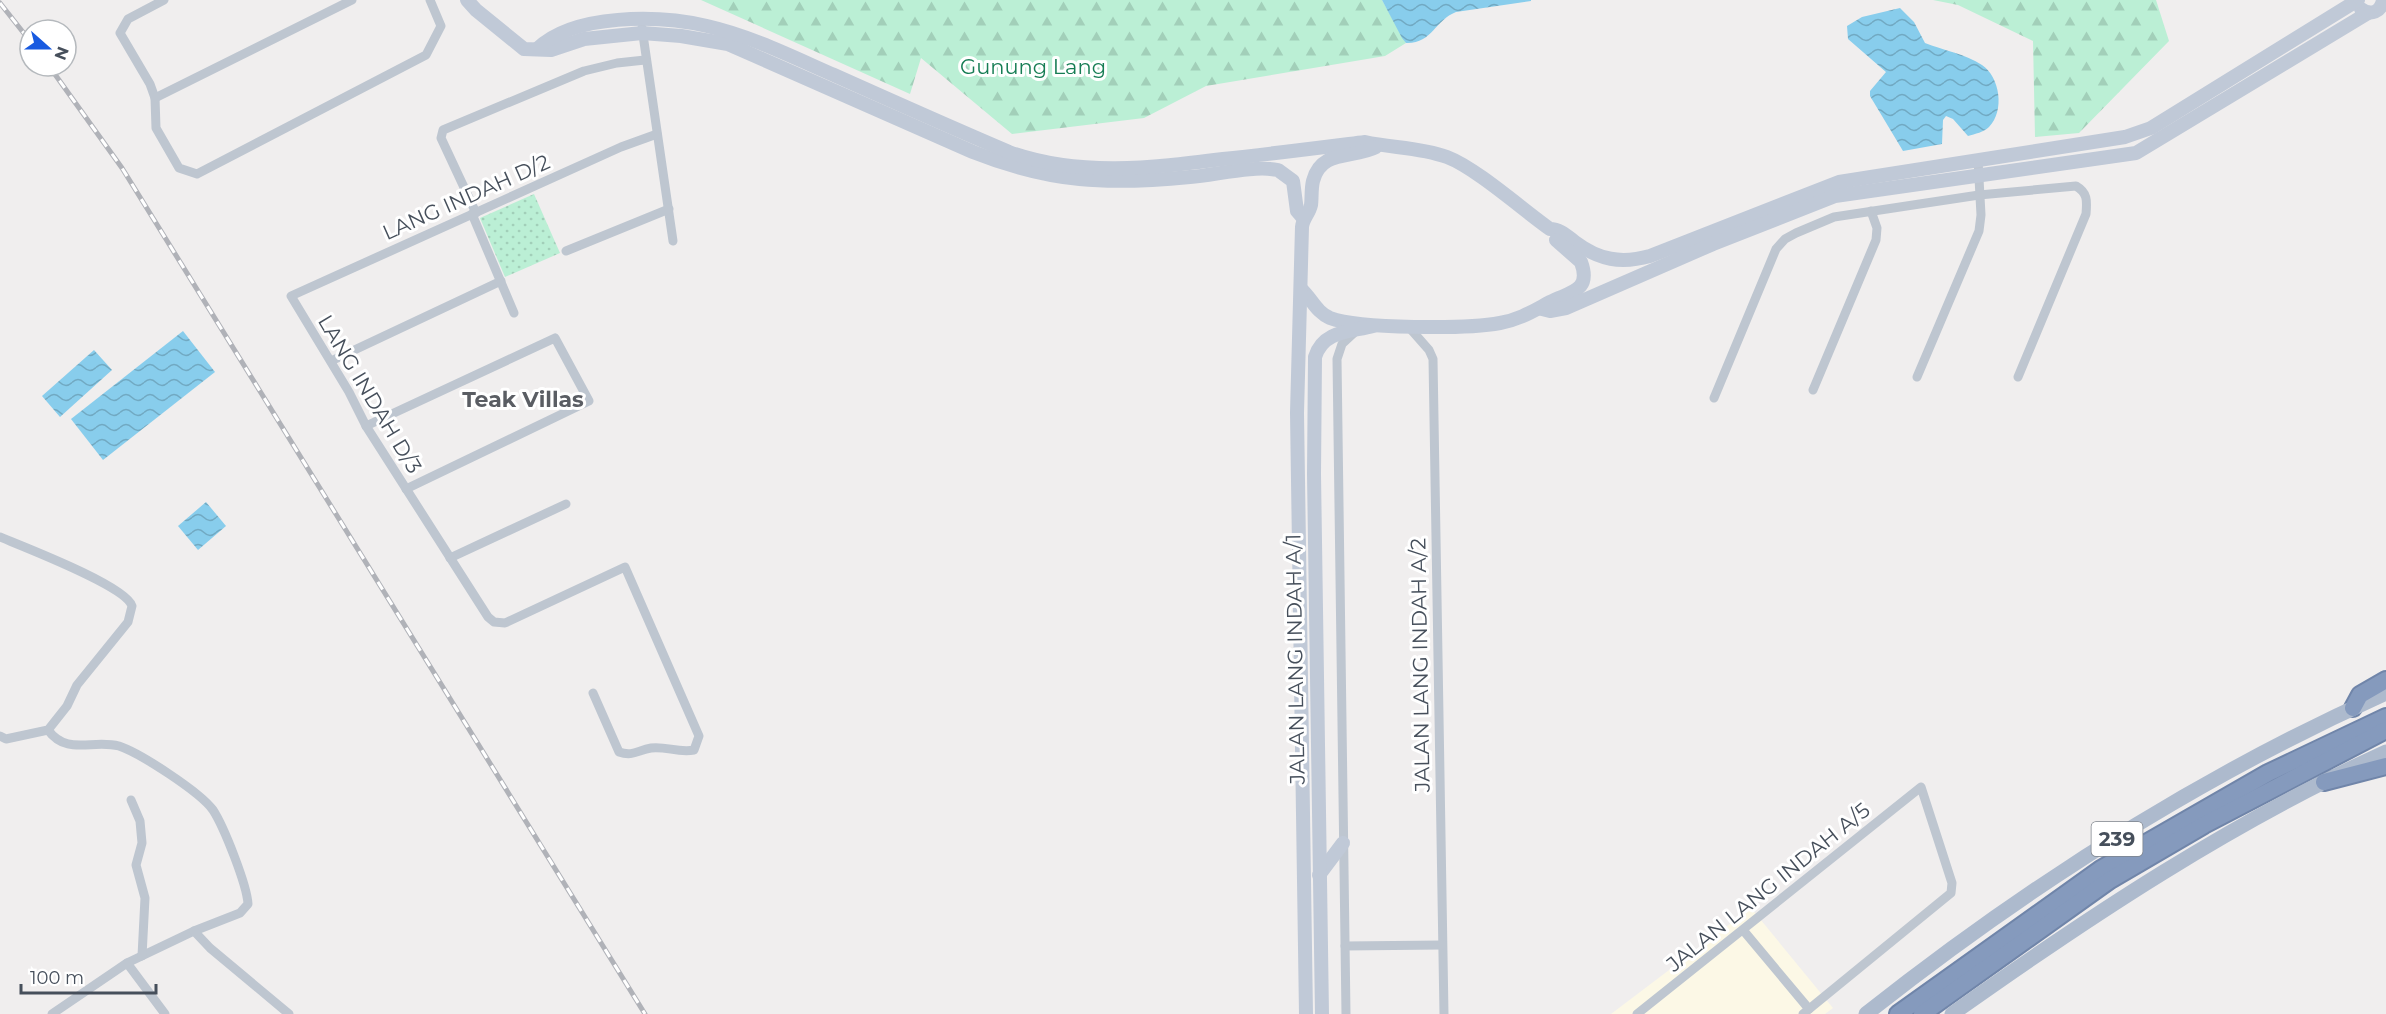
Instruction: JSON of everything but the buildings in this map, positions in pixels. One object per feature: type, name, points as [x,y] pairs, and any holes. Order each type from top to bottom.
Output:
[{"type":"highway","points":[[2353,708],[2360,695],[2386,680]]},
{"type":"highway","points":[[1898,1014],[2101,869],[2268,773],[2386,717]]},
{"type":"highway","points":[[1922,1014],[2110,880],[2204,825],[2386,730]]},
{"type":"highway","points":[[2324,782],[2386,766]]},
{"type":"main road","name":"239","points":[[1866,1014],[1909,980],[2060,873],[2218,777],[2386,693]]},
{"type":"main road","points":[[1952,1014],[2060,937],[2220,838],[2324,782],[2386,752]]},
{"type":"street","points":[[164,0],[128,19],[120,33],[150,84],[154,98],[156,128],[179,168],[197,174],[426,55],[441,26],[430,0]]},
{"type":"street","points":[[154,98],[352,0]]},
{"type":"street","points":[[468,0],[524,49],[551,50],[584,39],[642,26],[683,22],[732,33],[1009,152],[1071,166],[1132,169],[1365,142],[1376,146],[1410,148],[1455,160],[1550,229],[1559,231],[1591,253],[1614,261],[1627,261],[1662,252],[1827,185],[2125,137],[2151,128],[2358,0],[2361,8],[2368,13]]},
{"type":"street","points":[[1542,309],[1550,311],[1566,308],[1713,244],[1835,196],[2136,153],[2368,13],[2375,12],[2384,3]]},
{"type":"street","points":[[642,26],[645,60],[673,241]]},
{"type":"street","points":[[642,26],[747,51],[973,152],[1013,168],[1039,174],[1098,183],[1278,170],[1293,181],[1297,211],[1303,219]]},
{"type":"street","points":[[514,313],[441,138],[443,130],[584,71],[617,63],[645,60]]},
{"type":"street","name":"LANG INDAH D/2","points":[[291,296],[621,147],[657,134]]},
{"type":"street","points":[[1306,1014],[1297,414],[1303,219],[1311,205],[1312,184],[1319,168],[1336,156],[1367,151],[1376,146]]},
{"type":"street","points":[[1917,377],[1979,231],[1981,215],[1978,160]]},
{"type":"street","points":[[1714,398],[1776,249],[1785,239],[1825,220],[1871,211],[1979,195],[2068,186],[2084,191],[2088,200],[2086,214],[2018,377]]},
{"type":"street","points":[[566,251],[669,209]]},
{"type":"street","points":[[1813,390],[1876,240],[1877,228],[1871,211]]},
{"type":"street","points":[[1301,289],[1318,311],[1327,316],[1373,326],[1499,323],[1542,309],[1548,302],[1577,290],[1584,279],[1581,262],[1554,238],[1550,229]]},
{"type":"street","points":[[331,361],[501,281]]},
{"type":"street","name":"LANG INDAH D/3","points":[[291,296],[331,361],[366,426],[488,617],[494,622],[505,623],[625,567],[699,736],[694,750],[680,752],[648,748],[630,755],[619,752],[593,693]]},
{"type":"street","name":"JALAN LANG INDAH A/2","points":[[1407,325],[1429,350],[1433,359],[1444,1014]]},
{"type":"street","name":"JALAN LANG INDAH A/1","points":[[1322,1014],[1315,357],[1320,345],[1334,335],[1373,326]]},
{"type":"street","points":[[1346,1014],[1337,359],[1342,344],[1357,331]]},
{"type":"street","points":[[366,426],[555,338],[589,401],[406,489]]},
{"type":"street","points":[[450,558],[566,504]]},
{"type":"street","points":[[0,537],[61,563],[124,594],[132,606],[128,622],[78,685],[67,706],[48,730],[6,739],[0,736]]},
{"type":"street","points":[[48,730],[54,738],[72,747],[106,743],[122,747],[158,767],[202,799],[213,811],[247,895],[248,904],[240,914],[194,931],[127,963],[52,1014]]},
{"type":"street","name":"JALAN LANG INDAH A/5","points":[[1637,1014],[1921,788],[1952,883],[1951,893],[1806,1012]]},
{"type":"street","points":[[131,800],[140,821],[141,843],[136,866],[145,898],[142,956]]},
{"type":"street","points":[[1319,875],[1343,843]]},
{"type":"street","points":[[1743,930],[1806,1012]]},
{"type":"street","points":[[194,931],[210,948],[289,1014]]},
{"type":"street","points":[[1345,946],[1442,945]]},
{"type":"street","points":[[127,963],[165,1014]]},
{"type":"shaded area","points":[[1751,908],[1833,1008],[1825,1014],[1611,1014]]},
{"type":"green space","name":"Gunung Lang","points":[[701,0],[1382,0],[1406,43],[1385,56],[1206,86],[1144,118],[1012,134],[921,58],[910,94]]},
{"type":"green space","points":[[1933,0],[2156,0],[2169,41],[2079,133],[2035,137],[2033,41],[1958,5]]},
{"type":"green space","points":[[534,194],[560,253],[505,277],[480,218]]},
{"type":"water","points":[[1382,0],[1531,1],[1456,12],[1443,20],[1422,40],[1406,43]]},
{"type":"water","points":[[1900,8],[1914,22],[1925,43],[1969,58],[1988,70],[1996,86],[1999,104],[1994,120],[1987,129],[1968,136],[1953,119],[1946,116],[1943,120],[1942,144],[1903,151],[1870,96],[1870,91],[1886,72],[1848,39],[1847,26],[1862,17]]},
{"type":"water","points":[[183,331],[215,372],[103,460],[71,419]]},
{"type":"water","points":[[94,350],[112,370],[60,417],[42,396]]},
{"type":"water","points":[[206,502],[226,526],[198,550],[178,526]]},
{"type":"railway","points":[[0,3],[18,26]]},
{"type":"railway","points":[[58,78],[122,168],[645,1014]]},
{"type":"district","name":"Teak Villas","points":[[523,399]]}]
